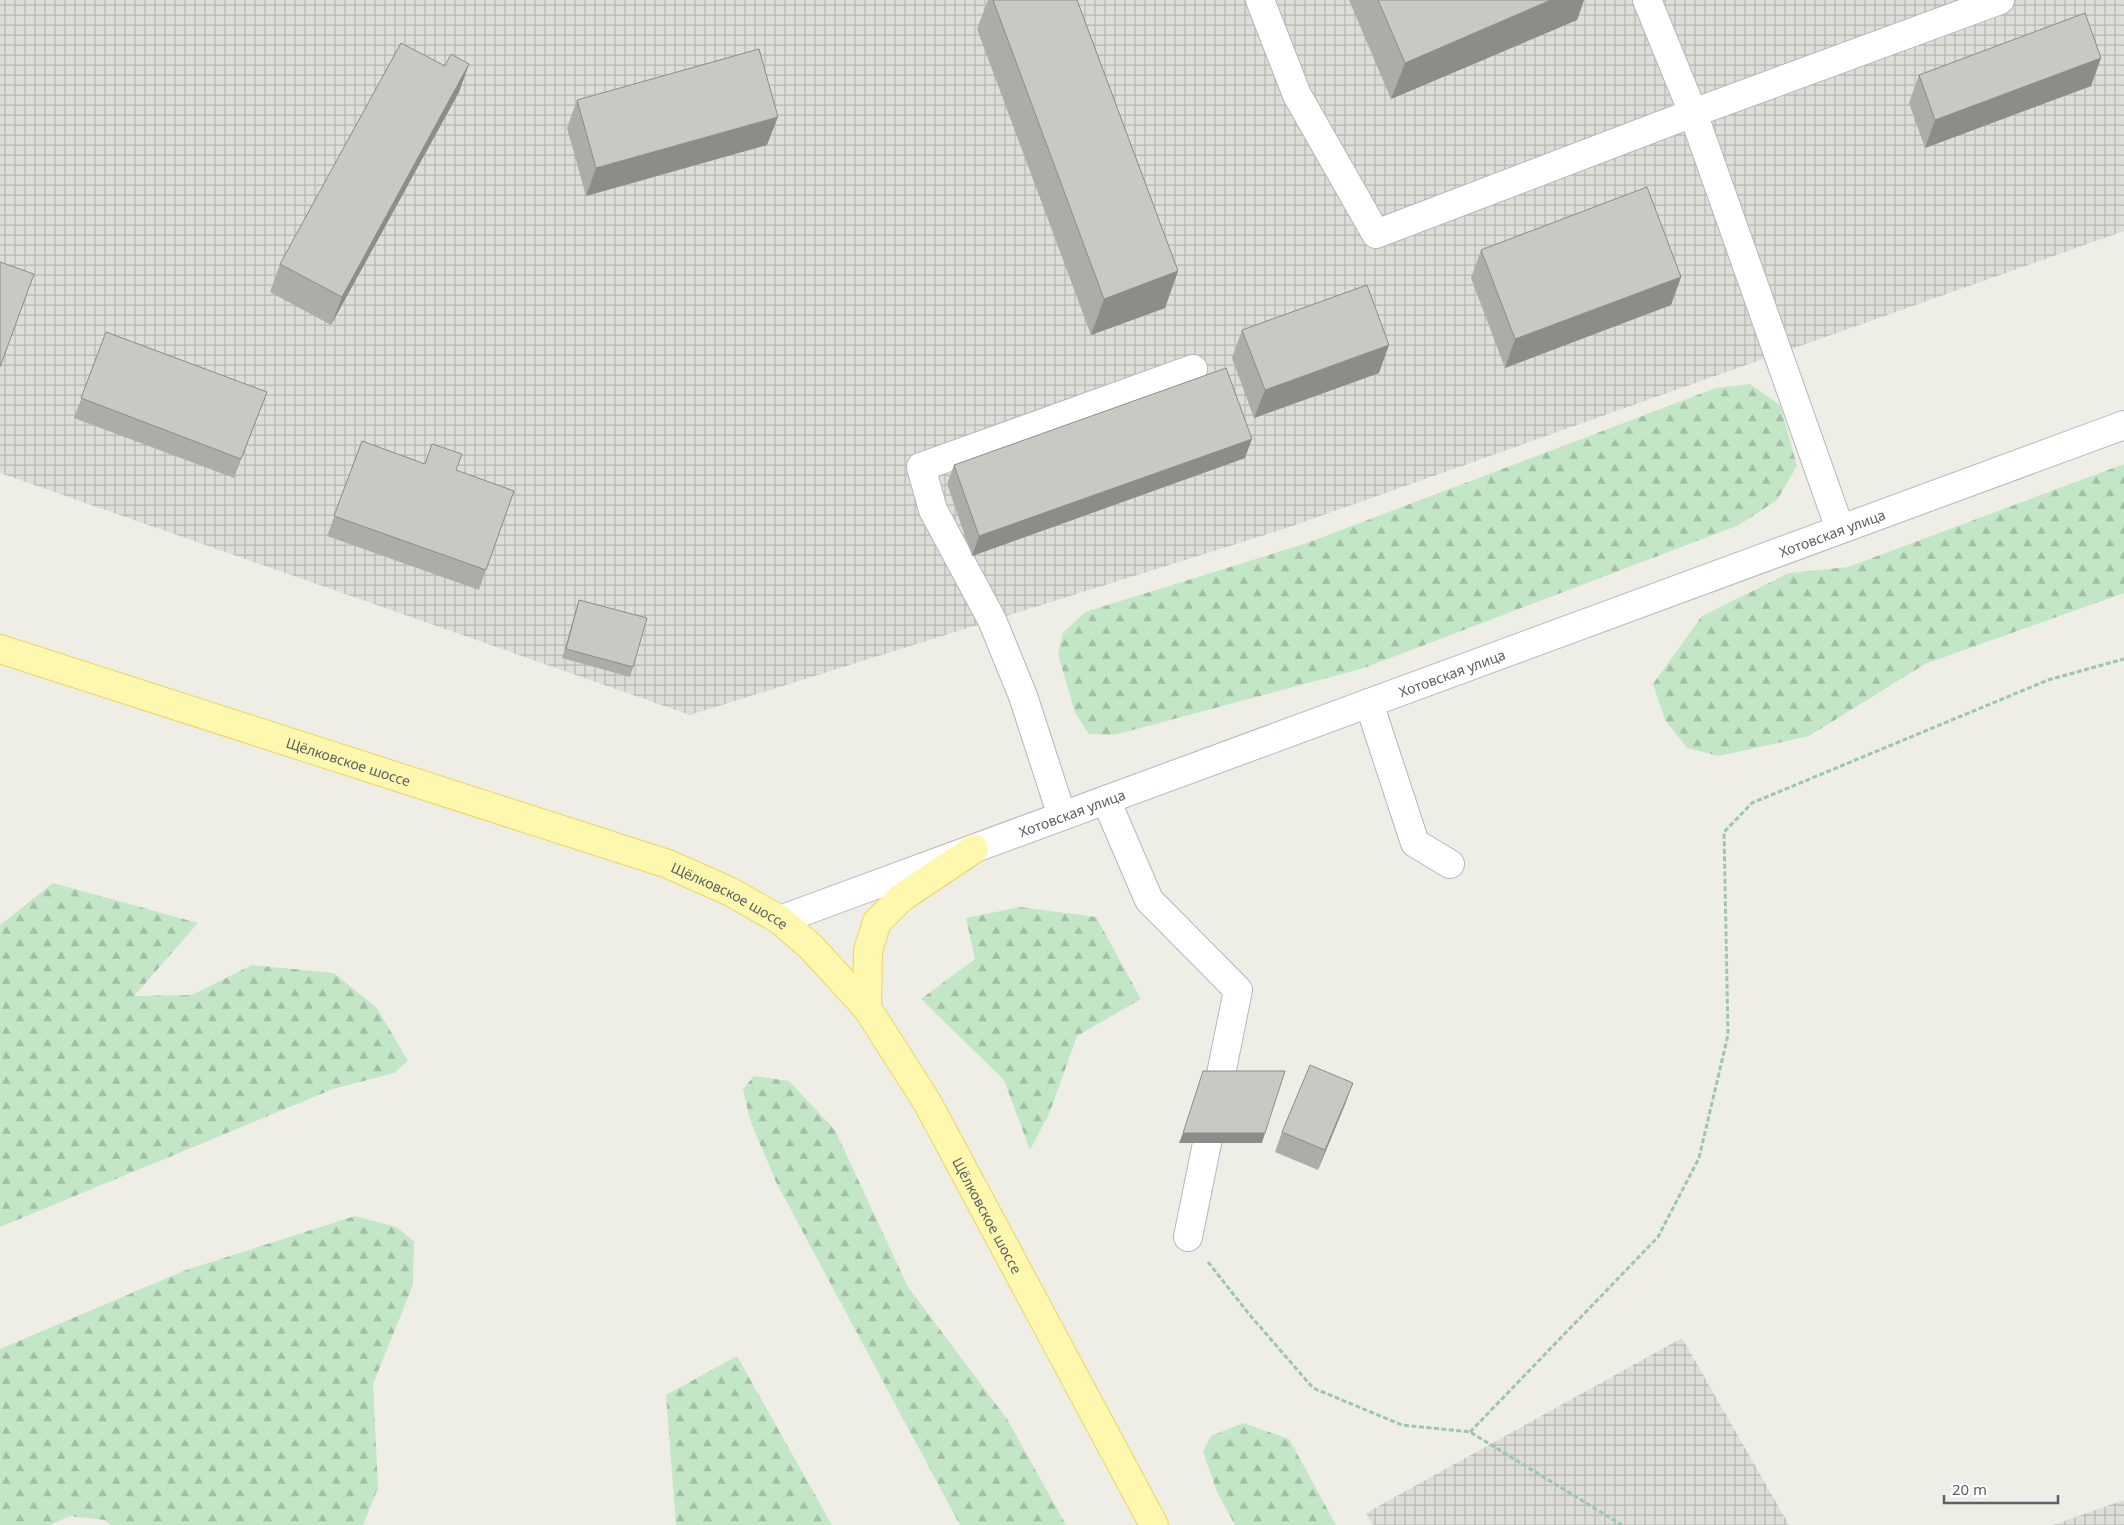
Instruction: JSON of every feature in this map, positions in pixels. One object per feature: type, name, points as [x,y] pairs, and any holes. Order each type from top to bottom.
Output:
[{"type":"main road","name":"Щёлковское шоссе","points":[[0,649],[668,864],[730,892],[780,920],[811,947],[867,1008],[927,1102],[1154,1525]]},
{"type":"main road","points":[[867,1008],[868,950],[877,922],[901,898],[974,849]]},
{"type":"street","points":[[1260,0],[1297,95],[1376,234],[1693,113],[2000,0]]},
{"type":"street","points":[[1647,0],[1693,113],[1840,530]]},
{"type":"street","points":[[1062,816],[1020,687],[992,620],[933,510],[921,467],[1192,369]]},
{"type":"street","name":"Хотовская улица","points":[[780,920],[2124,425]]},
{"type":"street","points":[[1369,703],[1415,843],[1450,864]]},
{"type":"street","points":[[1106,800],[1149,900],[1238,990],[1188,1237]]},
{"type":"path","points":[[1470,1432],[1658,1237],[1699,1158],[1728,1035],[1724,832],[1752,803],[2048,680],[2124,659]]},
{"type":"path","points":[[1188,1237],[1249,1314],[1313,1388],[1402,1425],[1470,1432],[1622,1525]]},
{"type":"shaded area","points":[[0,0],[2124,0],[2124,231],[1284,529],[690,715],[0,473]]},
{"type":"shaded area","points":[[1682,1338],[1789,1525],[1373,1525],[1366,1513]]},
{"type":"shaded area","points":[[2124,1500],[2124,1525],[2053,1525]]},
{"type":"green space","points":[[1750,384],[1780,405],[1797,466],[1777,500],[1739,525],[1364,668],[1114,735],[1089,734],[1075,713],[1058,654],[1063,633],[1085,612],[1307,543],[1716,388]]},
{"type":"green space","points":[[2124,464],[2124,593],[1925,664],[1809,736],[1719,756],[1687,748],[1665,720],[1653,684],[1702,616],[1789,573],[1848,567]]},
{"type":"green space","points":[[53,883],[198,923],[134,996],[192,995],[252,965],[334,973],[377,1008],[408,1061],[394,1073],[333,1089],[0,1227],[0,925]]},
{"type":"green space","points":[[1020,907],[1096,917],[1141,999],[1077,1036],[1049,1114],[1030,1150],[1004,1080],[921,999],[975,959],[966,918]]},
{"type":"green space","points":[[754,1076],[789,1081],[835,1130],[908,1287],[1007,1419],[1066,1525],[960,1525],[776,1182],[750,1120],[743,1089]]},
{"type":"green space","points":[[355,1216],[396,1227],[414,1241],[413,1285],[373,1384],[378,1488],[363,1525],[111,1525],[105,1520],[70,1516],[50,1525],[0,1525],[0,1349],[186,1270]]},
{"type":"green space","points":[[737,1356],[832,1525],[676,1525],[666,1395]]},
{"type":"green space","points":[[1243,1423],[1289,1439],[1336,1525],[1235,1525],[1218,1494],[1203,1452],[1211,1436]]},
{"type":"building","points":[[993,0],[1077,0],[1178,271],[1104,299]]},
{"type":"building","points":[[1378,0],[1551,0],[1405,63]]},
{"type":"building","points":[[2085,13],[2101,58],[1935,120],[1919,75]]},
{"type":"building","points":[[401,43],[445,66],[451,54],[469,64],[342,297],[280,264]]},
{"type":"building","points":[[759,49],[778,117],[596,168],[577,100]]},
{"type":"building","points":[[1647,187],[1681,277],[1515,339],[1481,250]]},
{"type":"building","points":[[0,262],[34,274],[0,367]]},
{"type":"building","points":[[1367,285],[1389,345],[1265,390],[1242,330]]},
{"type":"building","points":[[106,332],[267,392],[241,459],[81,398]]},
{"type":"building","points":[[1226,368],[1252,439],[979,536],[954,465]]},
{"type":"building","points":[[362,441],[425,464],[432,444],[462,454],[456,470],[514,491],[486,570],[334,516]]},
{"type":"building","points":[[579,600],[647,618],[633,667],[566,649]]},
{"type":"building","points":[[1310,1065],[1353,1083],[1325,1150],[1282,1132]]},
{"type":"building","points":[[1203,1071],[1285,1071],[1265,1133],[1183,1133]]}]
